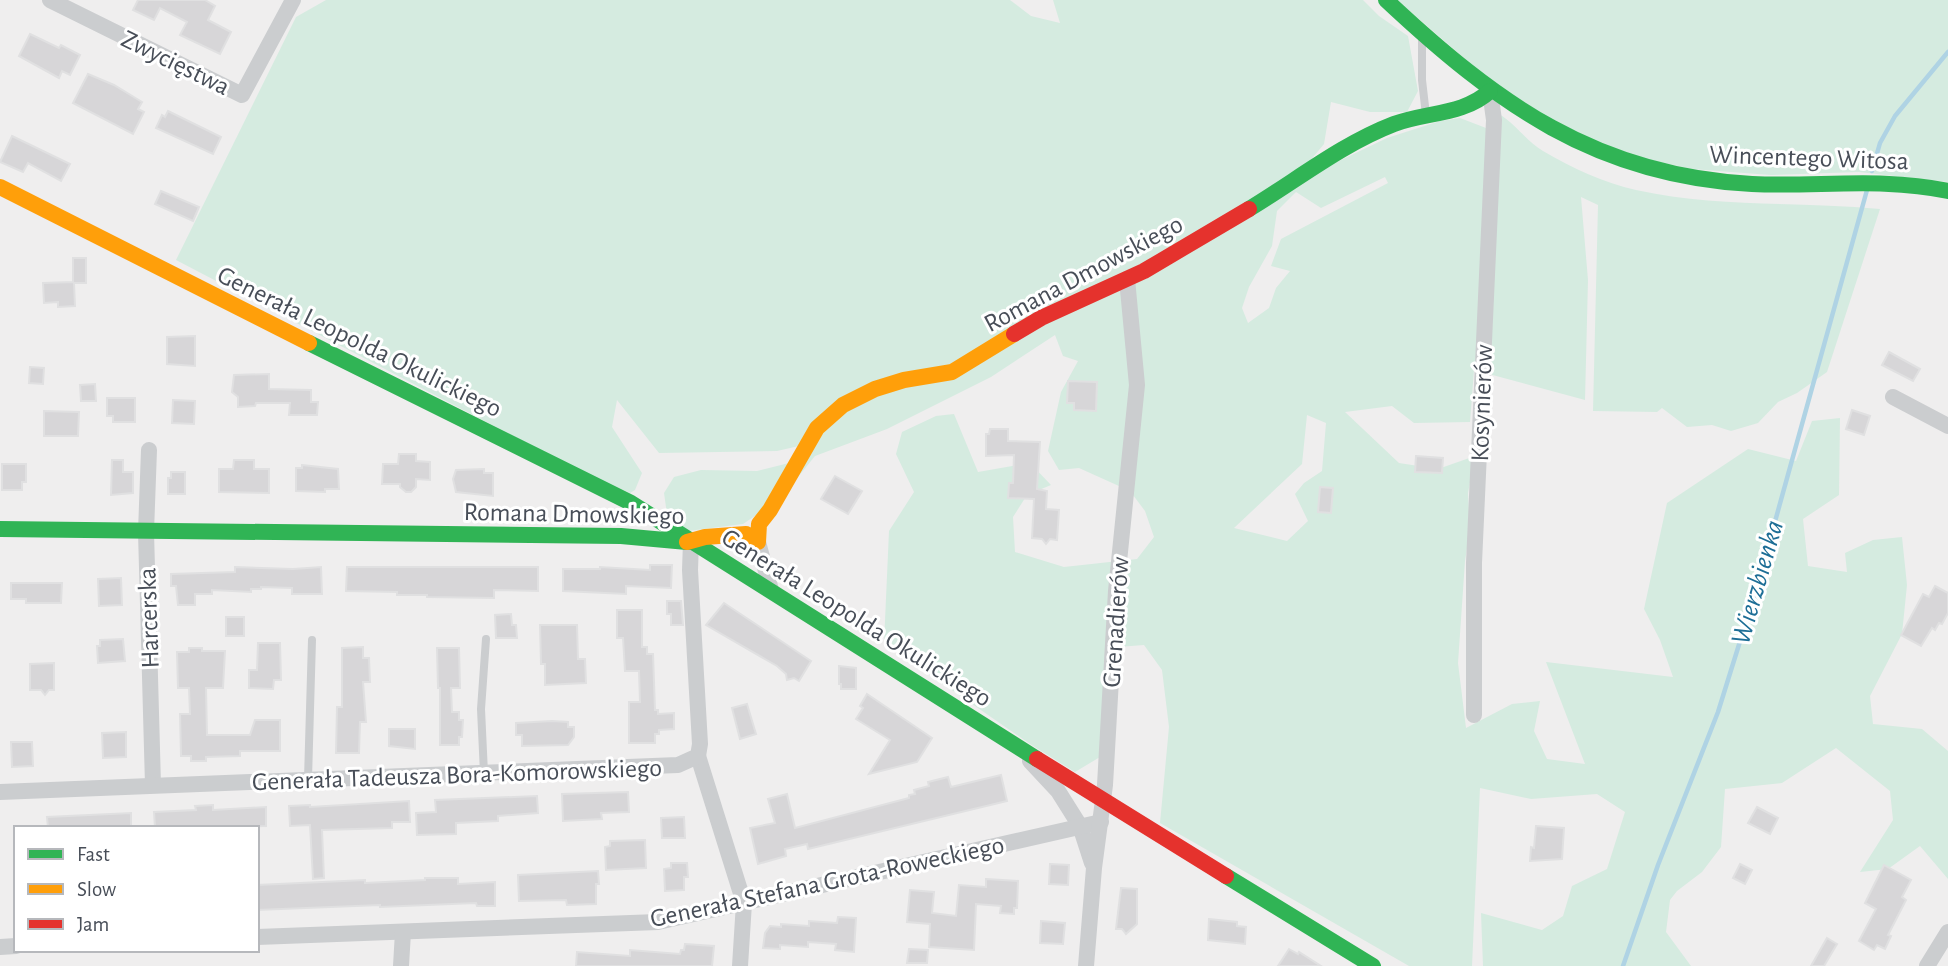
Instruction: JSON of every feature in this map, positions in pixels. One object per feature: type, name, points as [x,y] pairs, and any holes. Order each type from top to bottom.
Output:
[{"type":"street","name":"Zwycięstwa","points":[[50,0],[242,95],[293,0]]},
{"type":"street","name":"Wincentego Witosa","points":[[1386,0],[1490,91],[1549,129],[1609,156],[1684,177],[1768,184],[1887,182],[1930,186],[1948,191]]},
{"type":"street","name":"Romana Dmowskiego","points":[[758,542],[759,524],[770,510],[817,428],[843,405],[874,389],[904,380],[952,372],[1041,318],[1127,279],[1284,188],[1346,147],[1395,124],[1479,101],[1490,91]]},
{"type":"street","name":"Kosynierów","points":[[1474,715],[1474,564],[1494,119],[1490,91]]},
{"type":"street","name":"Generała Leopolda Okulickiego","points":[[0,187],[655,517],[1020,750],[1373,966]]},
{"type":"street","name":"Grenadierów","points":[[1086,966],[1094,868],[1104,801],[1116,591],[1138,386],[1127,279]]},
{"type":"street","points":[[1893,397],[1948,426]]},
{"type":"street","name":"Harcerska","points":[[149,450],[146,532],[153,785]]},
{"type":"street","name":"Romana Dmowskiego","points":[[0,529],[621,536],[691,542],[705,537],[746,534],[758,542]]},
{"type":"street","name":"Generała Tadeusza Bora-Komorowskiego","points":[[0,792],[678,765],[698,756],[700,744],[690,570],[691,542]]},
{"type":"street","points":[[758,542],[771,590]]},
{"type":"street","points":[[1020,750],[1058,791],[1080,826],[1094,868]]},
{"type":"street","points":[[698,756],[744,903],[740,966]]},
{"type":"street","name":"Generała Stefana Grota-Roweckiego","points":[[259,937],[659,922],[1101,822]]},
{"type":"street","points":[[401,966],[404,932]]},
{"type":"street","points":[[1927,966],[1948,932]]},
{"type":"lane","points":[[1422,34],[1422,80],[1426,116]]},
{"type":"lane","points":[[308,779],[312,639]]},
{"type":"lane","points":[[484,773],[481,709],[486,639]]},
{"type":"green space","points":[[326,0],[1010,0],[1031,16],[1060,23],[1053,0],[1363,0],[1379,16],[1408,36],[1418,91],[1407,112],[1370,112],[1331,102],[1324,144],[1299,174],[1339,161],[1387,138],[1440,121],[1460,118],[1486,128],[1499,114],[1543,151],[1588,174],[1636,190],[1727,202],[1880,209],[1827,372],[1797,393],[1778,402],[1758,423],[1731,431],[1712,425],[1687,427],[1662,408],[1657,412],[1593,411],[1598,205],[1581,197],[1588,280],[1585,400],[1474,370],[1470,422],[1414,423],[1392,406],[1345,412],[1399,463],[1438,469],[1475,456],[1468,493],[1470,529],[1465,561],[1458,663],[1466,728],[1512,704],[1540,701],[1534,731],[1547,759],[1585,764],[1546,662],[1673,677],[1660,640],[1644,609],[1667,503],[1748,449],[1796,461],[1812,421],[1840,418],[1839,495],[1803,519],[1808,566],[1847,572],[1845,553],[1873,540],[1902,537],[1907,585],[1902,634],[1870,696],[1873,724],[1922,729],[1948,751],[1948,879],[1920,846],[1888,869],[1860,872],[1893,820],[1890,791],[1836,748],[1782,783],[1725,789],[1721,847],[1702,872],[1677,891],[1670,900],[1666,932],[1691,966],[1483,966],[1481,913],[1542,930],[1563,916],[1572,886],[1607,869],[1625,812],[1597,794],[1531,799],[1480,788],[1472,966],[1409,966],[1160,823],[1169,727],[1162,670],[1144,645],[1118,647],[1100,757],[1075,772],[884,643],[889,531],[914,492],[896,454],[902,432],[936,416],[954,414],[978,472],[1030,463],[1051,485],[1027,495],[1013,517],[1015,552],[1064,567],[1137,559],[1154,537],[1145,511],[1130,491],[1079,468],[1059,470],[1048,451],[1061,392],[1078,361],[1063,356],[1055,335],[991,377],[887,429],[815,456],[781,498],[743,524],[688,531],[667,514],[664,493],[674,477],[701,470],[757,471],[805,459],[812,443],[777,451],[659,453],[617,400],[612,427],[642,473],[635,490],[630,493],[586,474],[176,260],[296,17]],"holes":[[[1385,177],[1388,183],[1281,239],[1271,266],[1290,271],[1276,288],[1269,308],[1248,323],[1242,308],[1249,287],[1272,246],[1277,211],[1296,192],[1321,208]],[[1307,415],[1326,423],[1322,471],[1304,483],[1295,494],[1308,521],[1287,541],[1234,528],[1302,464]]]},
{"type":"green space","points":[[1397,0],[1948,0],[1948,182],[1859,172],[1771,175],[1692,169],[1650,160],[1598,143],[1542,114],[1486,77]]},
{"type":"building","points":[[138,0],[205,0],[215,6],[208,20],[231,32],[220,54],[180,35],[187,22],[160,8],[154,20],[133,10]]},
{"type":"building","points":[[30,34],[80,55],[70,75],[62,71],[59,78],[19,56]]},
{"type":"building","points":[[88,74],[114,85],[142,102],[138,109],[144,112],[133,134],[73,103]]},
{"type":"building","points":[[168,111],[221,137],[213,154],[156,128],[162,115],[165,117]]},
{"type":"building","points":[[12,136],[70,164],[61,181],[28,163],[23,172],[0,162]]},
{"type":"building","points":[[161,191],[199,207],[193,221],[155,204]]},
{"type":"building","points":[[73,258],[86,258],[86,283],[74,283],[75,306],[58,307],[58,302],[44,303],[43,283],[73,282]]},
{"type":"building","points":[[195,336],[195,366],[167,364],[167,337]]},
{"type":"building","points":[[1889,352],[1920,369],[1913,381],[1882,365]]},
{"type":"building","points":[[30,367],[44,368],[43,384],[29,383]]},
{"type":"building","points":[[269,374],[269,389],[311,390],[311,402],[318,402],[317,415],[289,415],[290,403],[256,403],[255,406],[238,407],[238,397],[232,392],[234,375]]},
{"type":"building","points":[[1068,381],[1097,382],[1096,411],[1074,410],[1074,403],[1067,403]]},
{"type":"building","points":[[95,384],[96,401],[81,401],[80,385]]},
{"type":"building","points":[[107,398],[135,398],[135,422],[113,422],[113,416],[107,416]]},
{"type":"building","points":[[173,400],[195,401],[194,424],[172,423]]},
{"type":"building","points":[[1852,410],[1870,416],[1864,435],[1846,429]]},
{"type":"building","points":[[44,411],[79,412],[78,436],[44,436]]},
{"type":"building","points":[[990,429],[1008,429],[1008,441],[1040,442],[1037,489],[1047,491],[1046,509],[1059,510],[1057,540],[1050,539],[1046,544],[1042,539],[1032,538],[1034,499],[1008,498],[1009,483],[1013,483],[1014,455],[986,456],[986,434],[989,434]]},
{"type":"building","points":[[399,454],[416,454],[416,461],[430,462],[430,480],[416,479],[416,487],[411,492],[406,492],[400,484],[382,484],[383,464],[398,464]]},
{"type":"building","points":[[1416,456],[1443,458],[1442,473],[1415,472]]},
{"type":"building","points":[[112,460],[123,460],[123,472],[133,472],[133,493],[111,495]]},
{"type":"building","points":[[234,460],[254,460],[254,469],[269,469],[269,493],[219,492],[219,469],[233,469]]},
{"type":"building","points":[[2,464],[26,464],[26,482],[22,482],[22,490],[2,490]]},
{"type":"building","points":[[302,465],[338,469],[339,489],[325,489],[325,492],[296,491],[296,468],[302,468]]},
{"type":"building","points":[[484,469],[484,473],[493,473],[493,496],[456,492],[453,479],[456,470]]},
{"type":"building","points":[[171,472],[185,472],[185,494],[168,494],[168,478],[171,478]]},
{"type":"building","points":[[835,476],[862,491],[848,514],[821,499]]},
{"type":"building","points":[[1320,487],[1333,488],[1331,513],[1318,512]]},
{"type":"building","points":[[650,565],[672,565],[671,588],[626,586],[626,594],[563,591],[563,569],[600,567],[650,570]]},
{"type":"building","points":[[235,567],[321,567],[322,594],[292,594],[292,588],[261,587],[251,589],[251,592],[212,590],[212,594],[195,594],[195,605],[178,605],[176,586],[171,586],[171,574],[235,572]]},
{"type":"building","points":[[347,567],[538,567],[538,591],[494,590],[494,598],[427,597],[397,595],[397,592],[346,591]]},
{"type":"building","points":[[121,578],[122,605],[99,606],[98,579]]},
{"type":"building","points":[[11,583],[62,583],[61,603],[26,603],[26,599],[11,599]]},
{"type":"building","points":[[1935,586],[1948,593],[1948,613],[1942,624],[1939,623],[1935,630],[1932,628],[1921,646],[1901,635],[1923,594],[1929,597]]},
{"type":"building","points":[[667,601],[681,601],[683,625],[671,625],[671,614],[667,614]]},
{"type":"building","points":[[724,603],[811,661],[799,681],[794,678],[787,680],[786,674],[777,666],[706,625]]},
{"type":"building","points":[[617,610],[642,610],[642,647],[647,647],[647,654],[653,654],[655,710],[658,710],[658,714],[674,713],[674,729],[659,730],[659,734],[655,734],[655,743],[629,743],[629,702],[640,702],[639,671],[625,671],[623,638],[617,638]]},
{"type":"building","points":[[511,614],[512,625],[516,625],[517,638],[496,638],[495,615]]},
{"type":"building","points":[[226,617],[244,617],[244,636],[226,636]]},
{"type":"building","points":[[540,625],[577,625],[578,659],[585,659],[586,683],[545,685],[545,664],[541,664]]},
{"type":"building","points":[[123,639],[125,661],[98,663],[97,646],[100,646],[100,640]]},
{"type":"building","points":[[258,643],[280,643],[281,680],[274,680],[273,689],[249,688],[249,670],[257,670]]},
{"type":"building","points":[[363,647],[363,658],[369,658],[370,682],[363,682],[366,722],[360,722],[359,753],[336,753],[337,707],[342,707],[342,648]]},
{"type":"building","points":[[189,648],[225,651],[223,688],[206,688],[207,735],[250,735],[255,720],[280,720],[280,751],[240,751],[240,756],[206,757],[206,761],[191,761],[191,756],[181,756],[180,714],[190,714],[189,688],[178,688],[177,652],[189,652]]},
{"type":"building","points":[[437,648],[459,648],[460,688],[451,688],[452,712],[459,712],[459,720],[463,720],[459,745],[440,745]]},
{"type":"building","points":[[54,663],[54,690],[49,690],[45,695],[41,690],[30,690],[30,664]]},
{"type":"building","points":[[839,666],[856,668],[856,689],[841,689]]},
{"type":"building","points":[[867,694],[932,738],[917,762],[869,774],[890,740],[856,719]]},
{"type":"building","points":[[747,704],[756,734],[740,739],[732,708]]},
{"type":"building","points":[[568,722],[568,727],[574,727],[574,737],[568,745],[522,746],[522,735],[516,735],[516,723]]},
{"type":"building","points":[[389,729],[415,729],[415,749],[389,746]]},
{"type":"building","points":[[126,732],[126,757],[103,758],[102,733]]},
{"type":"building","points":[[11,742],[32,742],[33,766],[12,767]]},
{"type":"building","points":[[1001,775],[1007,801],[808,849],[807,844],[785,849],[786,856],[758,864],[750,828],[775,823],[768,799],[787,794],[795,828],[909,798],[909,795],[915,794],[914,790],[929,786],[928,782],[948,777],[951,787]]},
{"type":"building","points":[[628,792],[629,812],[601,813],[602,819],[563,821],[562,794]]},
{"type":"building","points":[[537,796],[538,813],[498,816],[498,821],[456,823],[456,834],[417,835],[416,813],[436,812],[435,800]]},
{"type":"building","points":[[409,801],[410,822],[392,822],[392,828],[322,830],[324,878],[313,879],[310,825],[290,826],[289,806]]},
{"type":"building","points":[[213,805],[213,810],[266,807],[266,826],[155,826],[154,812],[196,810],[195,806]]},
{"type":"building","points":[[1757,807],[1778,818],[1770,834],[1748,823]]},
{"type":"building","points":[[131,813],[131,826],[48,826],[47,817]]},
{"type":"building","points":[[684,817],[685,838],[662,838],[661,818]]},
{"type":"building","points":[[1536,826],[1564,828],[1562,859],[1530,861]]},
{"type":"building","points":[[645,840],[646,868],[606,870],[605,847],[610,846],[610,841]]},
{"type":"building","points":[[671,863],[687,863],[688,877],[684,877],[684,890],[665,891],[664,869],[671,868]]},
{"type":"building","points":[[1050,864],[1069,865],[1068,885],[1049,884]]},
{"type":"building","points":[[1740,864],[1752,870],[1745,884],[1733,878]]},
{"type":"building","points":[[1884,865],[1911,880],[1902,897],[1906,900],[1888,935],[1891,936],[1885,949],[1877,945],[1874,950],[1859,941],[1876,909],[1865,903]]},
{"type":"building","points":[[598,871],[596,904],[567,905],[566,900],[519,901],[518,875]]},
{"type":"building","points":[[458,878],[458,884],[495,882],[495,906],[477,906],[476,903],[259,910],[259,885]]},
{"type":"building","points":[[986,879],[1018,881],[1017,908],[1014,908],[1014,914],[1000,913],[1001,906],[976,904],[974,950],[929,947],[930,924],[907,922],[910,890],[934,892],[932,913],[956,916],[959,885],[986,887]]},
{"type":"building","points":[[1121,888],[1137,889],[1137,924],[1126,934],[1122,929],[1116,929]]},
{"type":"building","points":[[838,917],[856,918],[854,952],[835,950],[836,944],[808,942],[808,947],[780,945],[780,949],[763,948],[765,933],[770,926],[809,926],[809,921],[837,923]]},
{"type":"building","points":[[1209,919],[1237,922],[1237,926],[1246,927],[1245,944],[1208,940]]},
{"type":"building","points":[[1041,921],[1065,923],[1063,944],[1040,943]]},
{"type":"building","points":[[1827,938],[1837,944],[1824,966],[1811,966]]},
{"type":"building","points":[[685,944],[714,946],[712,966],[576,966],[577,952],[630,956],[630,950],[680,954]]},
{"type":"building","points":[[909,949],[928,950],[927,963],[907,963]]},
{"type":"building","points":[[1289,949],[1298,954],[1299,952],[1321,966],[1278,966]]},
{"type":"waterway","name":"Wierzbienka","points":[[1872,171],[1880,143],[1895,116],[1948,52]]},
{"type":"waterway","name":"Wierzbienka","points":[[1623,966],[1658,865],[1718,712],[1756,590],[1867,190]]},
{"type":"traffic: fast","points":[[1386,0],[1468,71],[1509,101],[1552,128],[1597,149],[1644,166],[1696,178],[1752,184],[1875,183],[1948,191]]},
{"type":"traffic: fast","points":[[1249,209],[1338,152],[1375,132],[1406,120],[1469,105],[1490,91]]},
{"type":"traffic: fast","points":[[309,343],[631,503],[1037,759]]},
{"type":"traffic: fast","points":[[0,529],[621,536],[687,542]]},
{"type":"traffic: fast","points":[[1226,876],[1373,966]]},
{"type":"traffic: slow","points":[[0,187],[309,343]]},
{"type":"traffic: slow","points":[[687,542],[705,537],[746,534],[758,542],[759,524],[770,510],[817,428],[843,405],[875,389],[904,380],[952,372],[1014,334]]},
{"type":"traffic: jam","points":[[1014,334],[1041,318],[1144,271],[1249,209]]},
{"type":"traffic: jam","points":[[1037,759],[1226,876]]}]
